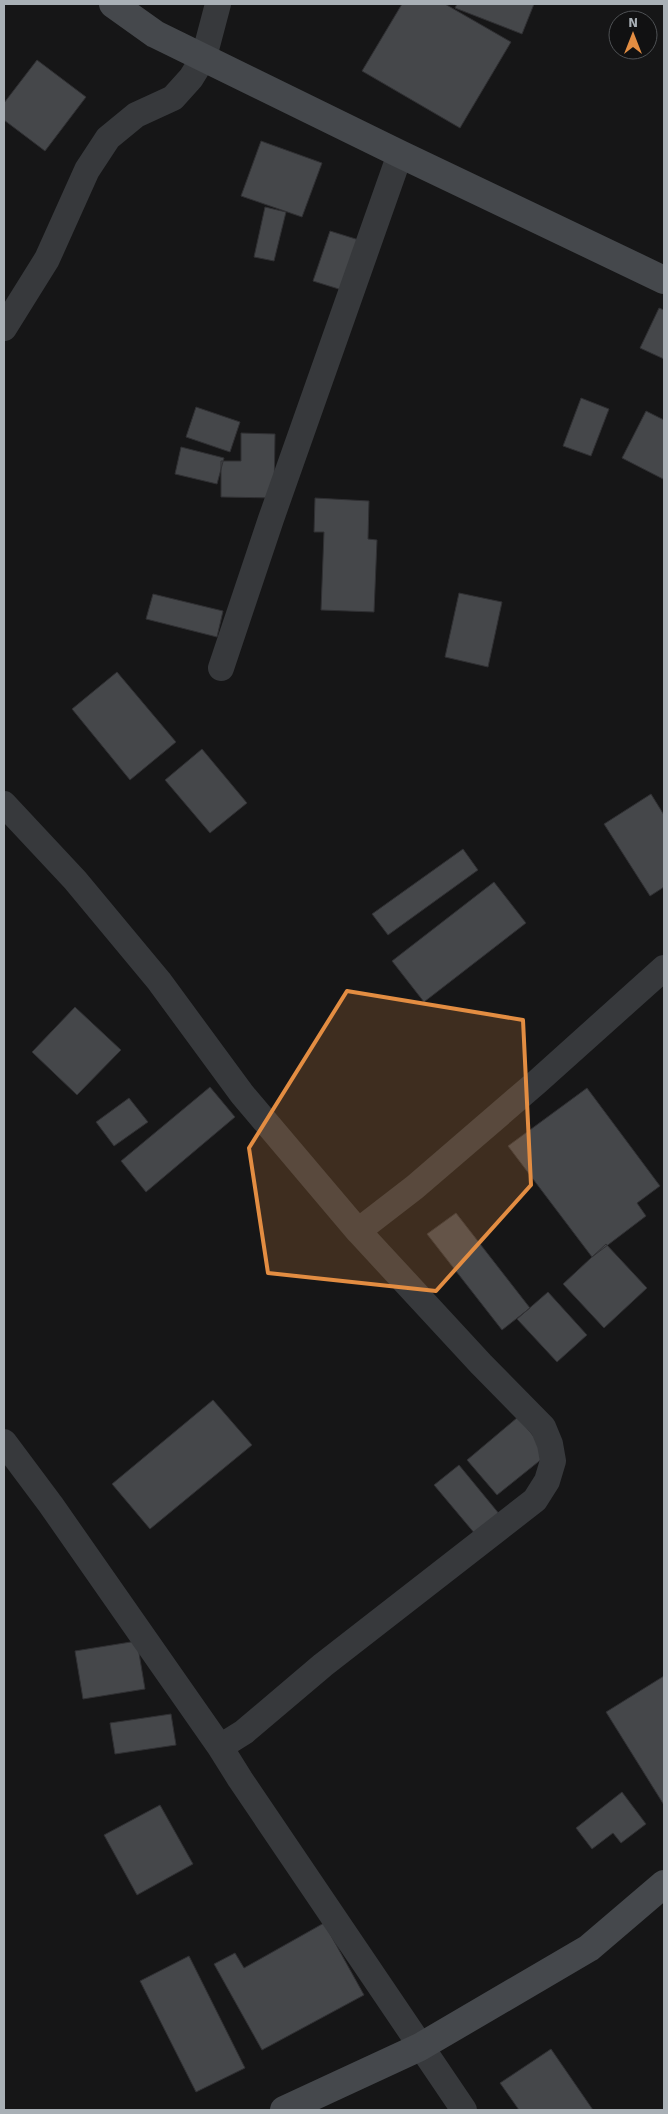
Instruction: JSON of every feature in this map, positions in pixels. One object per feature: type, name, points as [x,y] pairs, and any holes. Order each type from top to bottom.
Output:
[{"type":"street","points":[[113,4],[155,34],[664,280]]},
{"type":"street","points":[[4,328],[47,258],[87,170],[108,138],[136,115],[173,98],[191,78],[204,57],[218,4]]},
{"type":"street","points":[[222,668],[274,510],[400,154]]},
{"type":"street","points":[[4,804],[87,895],[159,981],[242,1094],[358,1231],[481,1364],[543,1427],[553,1461],[547,1482],[535,1500],[323,1665],[244,1732],[220,1747]]},
{"type":"street","points":[[358,1231],[415,1187],[530,1088],[664,968]]},
{"type":"street","points":[[4,1442],[51,1505],[220,1747],[464,2110]]},
{"type":"street","points":[[284,2110],[420,2047],[589,1948],[664,1884]]},
{"type":"highlighted area","points":[[347,991],[523,1020],[531,1185],[436,1291],[268,1273],[249,1148]]},
{"type":"building","points":[[402,4],[445,4],[511,42],[460,128],[362,71]]},
{"type":"building","points":[[457,4],[534,4],[522,34],[455,8]]},
{"type":"building","points":[[37,60],[86,97],[45,151],[4,120],[4,103]]},
{"type":"building","points":[[261,141],[322,163],[302,217],[241,196]]},
{"type":"building","points":[[265,207],[286,212],[274,261],[254,257]]},
{"type":"building","points":[[330,231],[359,240],[342,290],[313,281]]},
{"type":"building","points":[[659,308],[664,310],[664,359],[640,348]]},
{"type":"building","points":[[581,398],[609,409],[591,456],[563,446]]},
{"type":"building","points":[[196,407],[240,422],[230,452],[186,437]]},
{"type":"building","points":[[646,411],[664,420],[663,479],[622,458]]},
{"type":"building","points":[[241,433],[275,434],[274,498],[221,497],[221,461],[241,461]]},
{"type":"building","points":[[181,447],[224,458],[217,484],[175,474]]},
{"type":"building","points":[[315,498],[369,501],[368,539],[377,540],[374,612],[321,610],[324,532],[314,532]]},
{"type":"building","points":[[459,593],[502,602],[488,667],[445,657]]},
{"type":"building","points":[[153,594],[223,611],[217,637],[146,619]]},
{"type":"building","points":[[117,672],[176,742],[130,780],[72,709]]},
{"type":"building","points":[[202,749],[247,803],[210,833],[165,780]]},
{"type":"building","points":[[651,794],[664,815],[664,887],[650,896],[604,824]]},
{"type":"building","points":[[463,849],[478,870],[388,935],[372,914]]},
{"type":"building","points":[[494,882],[526,923],[424,1002],[392,961]]},
{"type":"building","points":[[75,1007],[121,1050],[77,1095],[32,1052]]},
{"type":"building","points":[[210,1087],[235,1117],[146,1192],[121,1161]]},
{"type":"building","points":[[587,1088],[660,1186],[637,1203],[646,1216],[592,1257],[508,1146]]},
{"type":"building","points":[[129,1098],[148,1122],[114,1146],[96,1122]]},
{"type":"building","points":[[456,1213],[530,1308],[502,1330],[427,1234]]},
{"type":"building","points":[[606,1244],[647,1288],[604,1328],[563,1284]]},
{"type":"building","points":[[548,1292],[587,1335],[557,1362],[517,1319]]},
{"type":"building","points":[[213,1400],[252,1445],[150,1529],[112,1484]]},
{"type":"building","points":[[518,1417],[548,1454],[497,1495],[467,1460]]},
{"type":"building","points":[[459,1465],[505,1521],[481,1541],[434,1485]]},
{"type":"building","points":[[137,1641],[145,1689],[83,1699],[75,1651]]},
{"type":"building","points":[[664,1676],[664,1805],[606,1712]]},
{"type":"building","points":[[171,1714],[176,1745],[115,1754],[110,1723]]},
{"type":"building","points":[[622,1792],[646,1824],[621,1843],[613,1833],[592,1849],[576,1828]]},
{"type":"building","points":[[160,1805],[193,1864],[137,1895],[104,1835]]},
{"type":"building","points":[[324,1923],[364,1995],[262,2050],[214,1964],[235,1953],[244,1968]]},
{"type":"building","points":[[189,1956],[245,2068],[196,2092],[140,1981]]},
{"type":"building","points":[[551,2049],[593,2110],[519,2110],[500,2083]]}]
